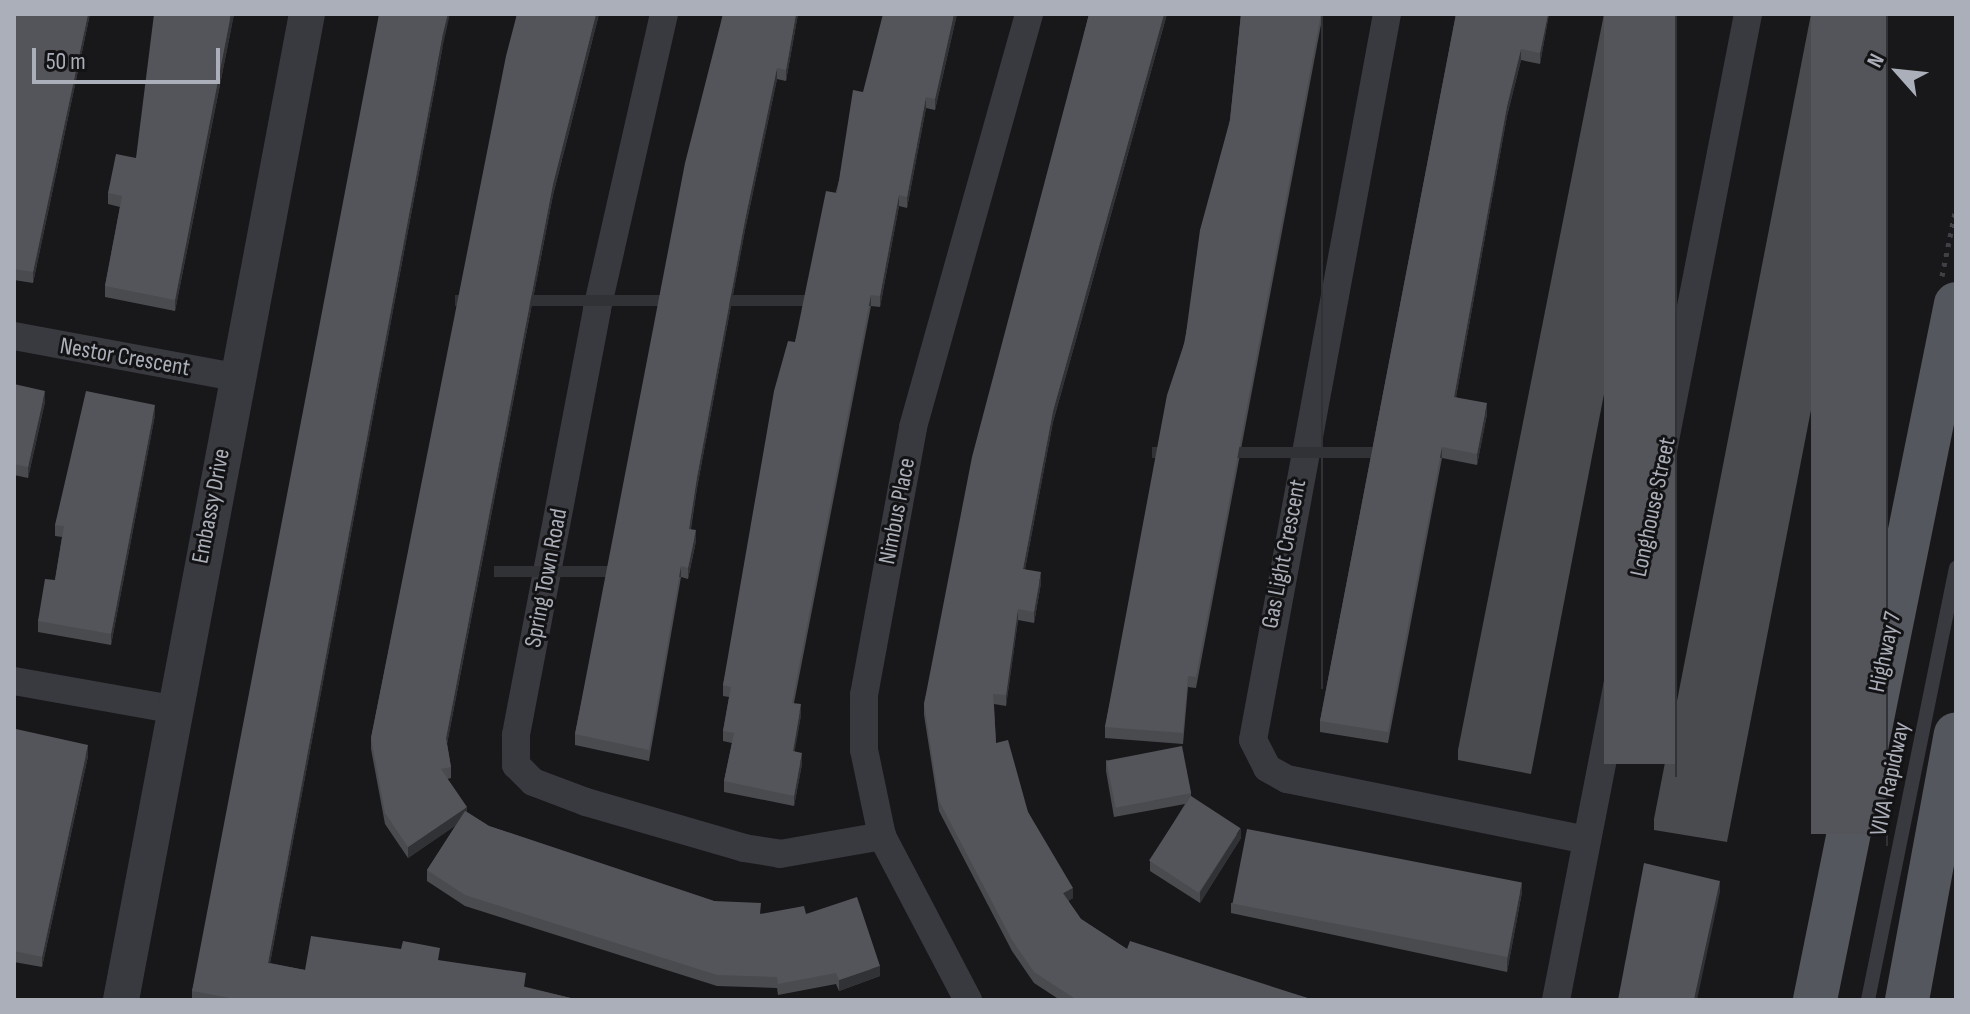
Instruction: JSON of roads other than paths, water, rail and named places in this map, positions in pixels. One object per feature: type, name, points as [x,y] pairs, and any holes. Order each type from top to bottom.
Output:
[{"type":"main road","name":"Highway 7","points":[[1815,1000],[1956,304]]},
{"type":"main road","points":[[1907,1000],[1954,757]]},
{"type":"street","name":"Embassy Drive","points":[[121,1000],[171,709],[307,14]]},
{"type":"street","name":"Spring Town Road","points":[[664,14],[597,310],[516,735],[516,765],[533,782],[586,802],[744,848],[780,854],[882,836]]},
{"type":"street","name":"Nimbus Place","points":[[968,1000],[882,836],[864,750],[872,631],[913,427],[1029,14]]},
{"type":"street","name":"Gas Light Crescent","points":[[1387,14],[1253,740],[1267,768],[1287,779],[1587,840]]},
{"type":"street","name":"Longhouse Street","points":[[1556,1000],[1748,14]]},
{"type":"street","name":"Nestor Crescent","points":[[14,336],[236,377]]},
{"type":"street","points":[[14,681],[171,709]]},
{"type":"lane","name":"VIVA Rapidway","points":[[1868,1000],[1956,568]]}]
